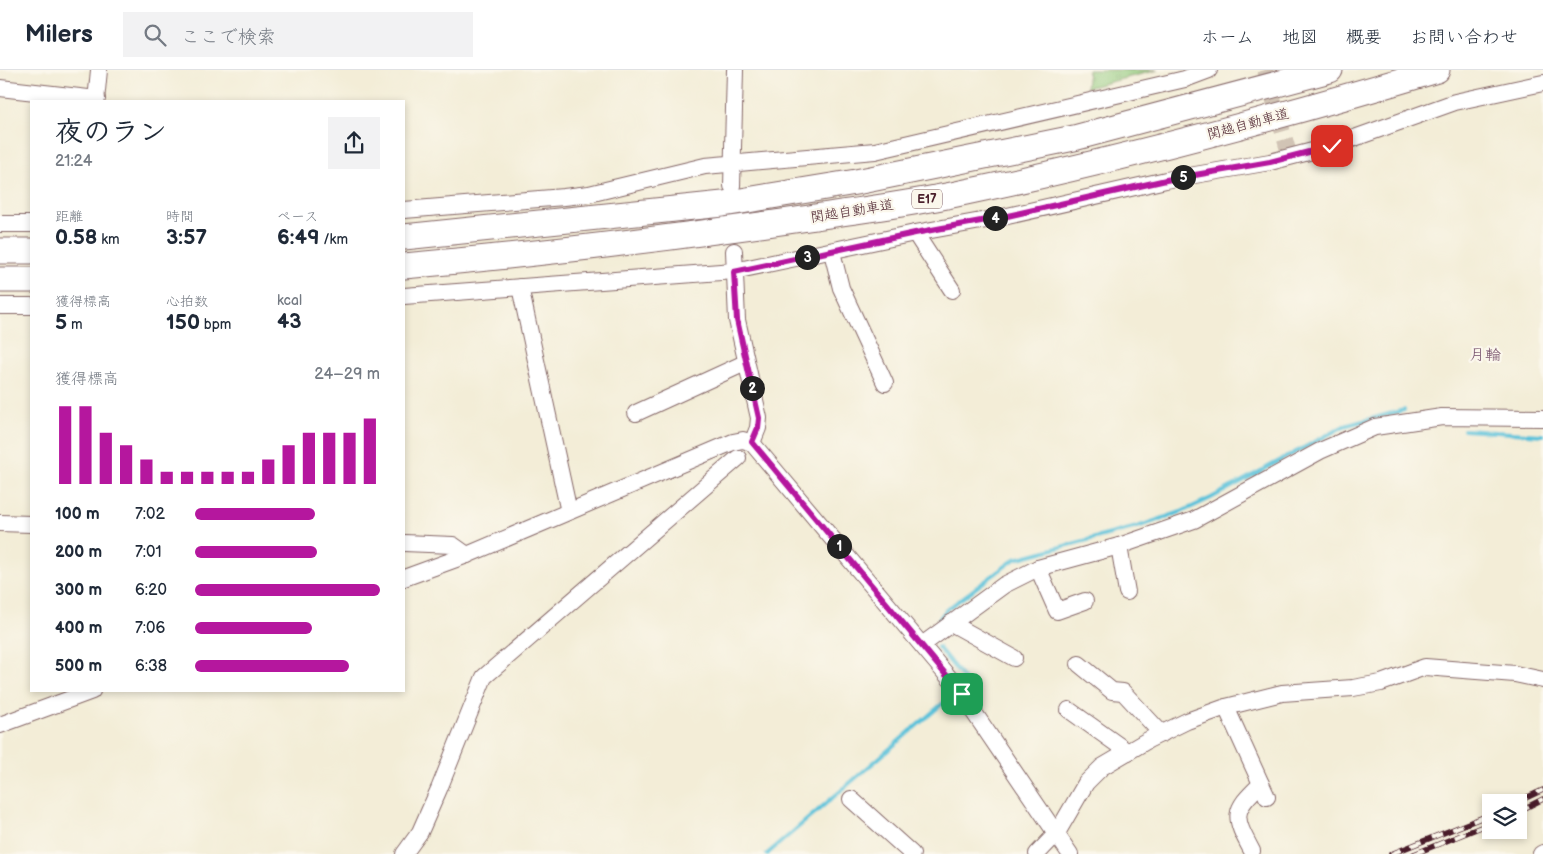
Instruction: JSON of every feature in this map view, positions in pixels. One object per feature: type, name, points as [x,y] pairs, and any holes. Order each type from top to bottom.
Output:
[{"type":"highway","name":"関越自動車道","points":[[405,237],[722,204],[856,182],[1074,138],[1330,70]]},
{"type":"highway","name":"関越自動車道","points":[[405,266],[547,254],[665,240],[958,194],[1081,167],[1237,128],[1438,70]]},
{"type":"highway","points":[[0,251],[30,251]]},
{"type":"highway","points":[[0,280],[30,280]]},
{"type":"street","points":[[0,88],[96,100],[99,70]]},
{"type":"street","points":[[732,186],[731,163],[735,70]]},
{"type":"street","points":[[405,210],[589,194],[705,166],[875,151],[1184,79],[1210,70]]},
{"type":"street","points":[[405,296],[734,272],[915,233],[1003,217],[1166,180],[1270,162],[1332,146],[1455,102],[1543,83]]},
{"type":"street","points":[[0,224],[30,224]]},
{"type":"street","points":[[915,233],[952,290]]},
{"type":"street","points":[[734,251],[737,320],[745,363],[759,418],[758,428],[752,442]]},
{"type":"street","points":[[832,252],[840,288],[885,383]]},
{"type":"street","points":[[520,287],[569,512]]},
{"type":"street","points":[[0,306],[30,306]]},
{"type":"street","points":[[636,413],[745,363]]},
{"type":"street","points":[[922,645],[1004,585],[1038,568],[1119,546],[1194,520],[1320,451],[1375,427],[1442,417],[1543,418]]},
{"type":"street","points":[[405,578],[467,556],[733,442],[743,440],[752,442],[959,690],[1057,832],[1070,854]]},
{"type":"street","points":[[404,854],[420,832],[436,797],[484,677],[738,458]]},
{"type":"street","points":[[0,522],[30,524]]},
{"type":"street","points":[[405,543],[453,545],[467,556]]},
{"type":"street","points":[[1119,546],[1127,592]]},
{"type":"street","points":[[1038,568],[1057,611],[1085,601]]},
{"type":"street","points":[[951,623],[1014,658]]},
{"type":"street","points":[[1079,664],[1112,690],[1123,692],[1162,734]]},
{"type":"street","points":[[1037,854],[1057,832],[1086,783],[1102,767],[1162,734],[1226,707],[1282,693],[1353,688],[1381,683],[1425,668],[1515,674],[1543,680]]},
{"type":"street","points":[[0,725],[89,692]]},
{"type":"street","points":[[1226,707],[1264,791],[1242,802],[1238,816],[1240,828],[1252,851]]},
{"type":"street","points":[[1069,710],[1128,752]]},
{"type":"street","points":[[851,799],[911,854]]},
{"type":"green space","points":[[1088,70],[1158,70],[1086,88]]},
{"type":"waterway","points":[[939,619],[946,610],[1015,559],[1137,527],[1181,512],[1211,498],[1344,426],[1404,410]]},
{"type":"waterway","points":[[1464,430],[1543,435]]},
{"type":"waterway","points":[[938,647],[967,683],[961,687]]},
{"type":"waterway","points":[[767,854],[956,692]]},
{"type":"tunnel","points":[[1265,70],[1290,157]]},
{"type":"railway","points":[[1527,797],[1543,790]]},
{"type":"railway","points":[[1527,807],[1543,799]]},
{"type":"railway","points":[[1391,854],[1482,818]]},
{"type":"railway","points":[[1414,854],[1482,827]]},
{"type":"district","name":"月輪","points":[[1485,355]]},
{"type":"route","points":[[962,694],[752,442],[758,428],[759,418],[745,363],[737,320],[734,272],[915,233],[1003,217],[1166,180],[1270,162],[1332,146]]}]
